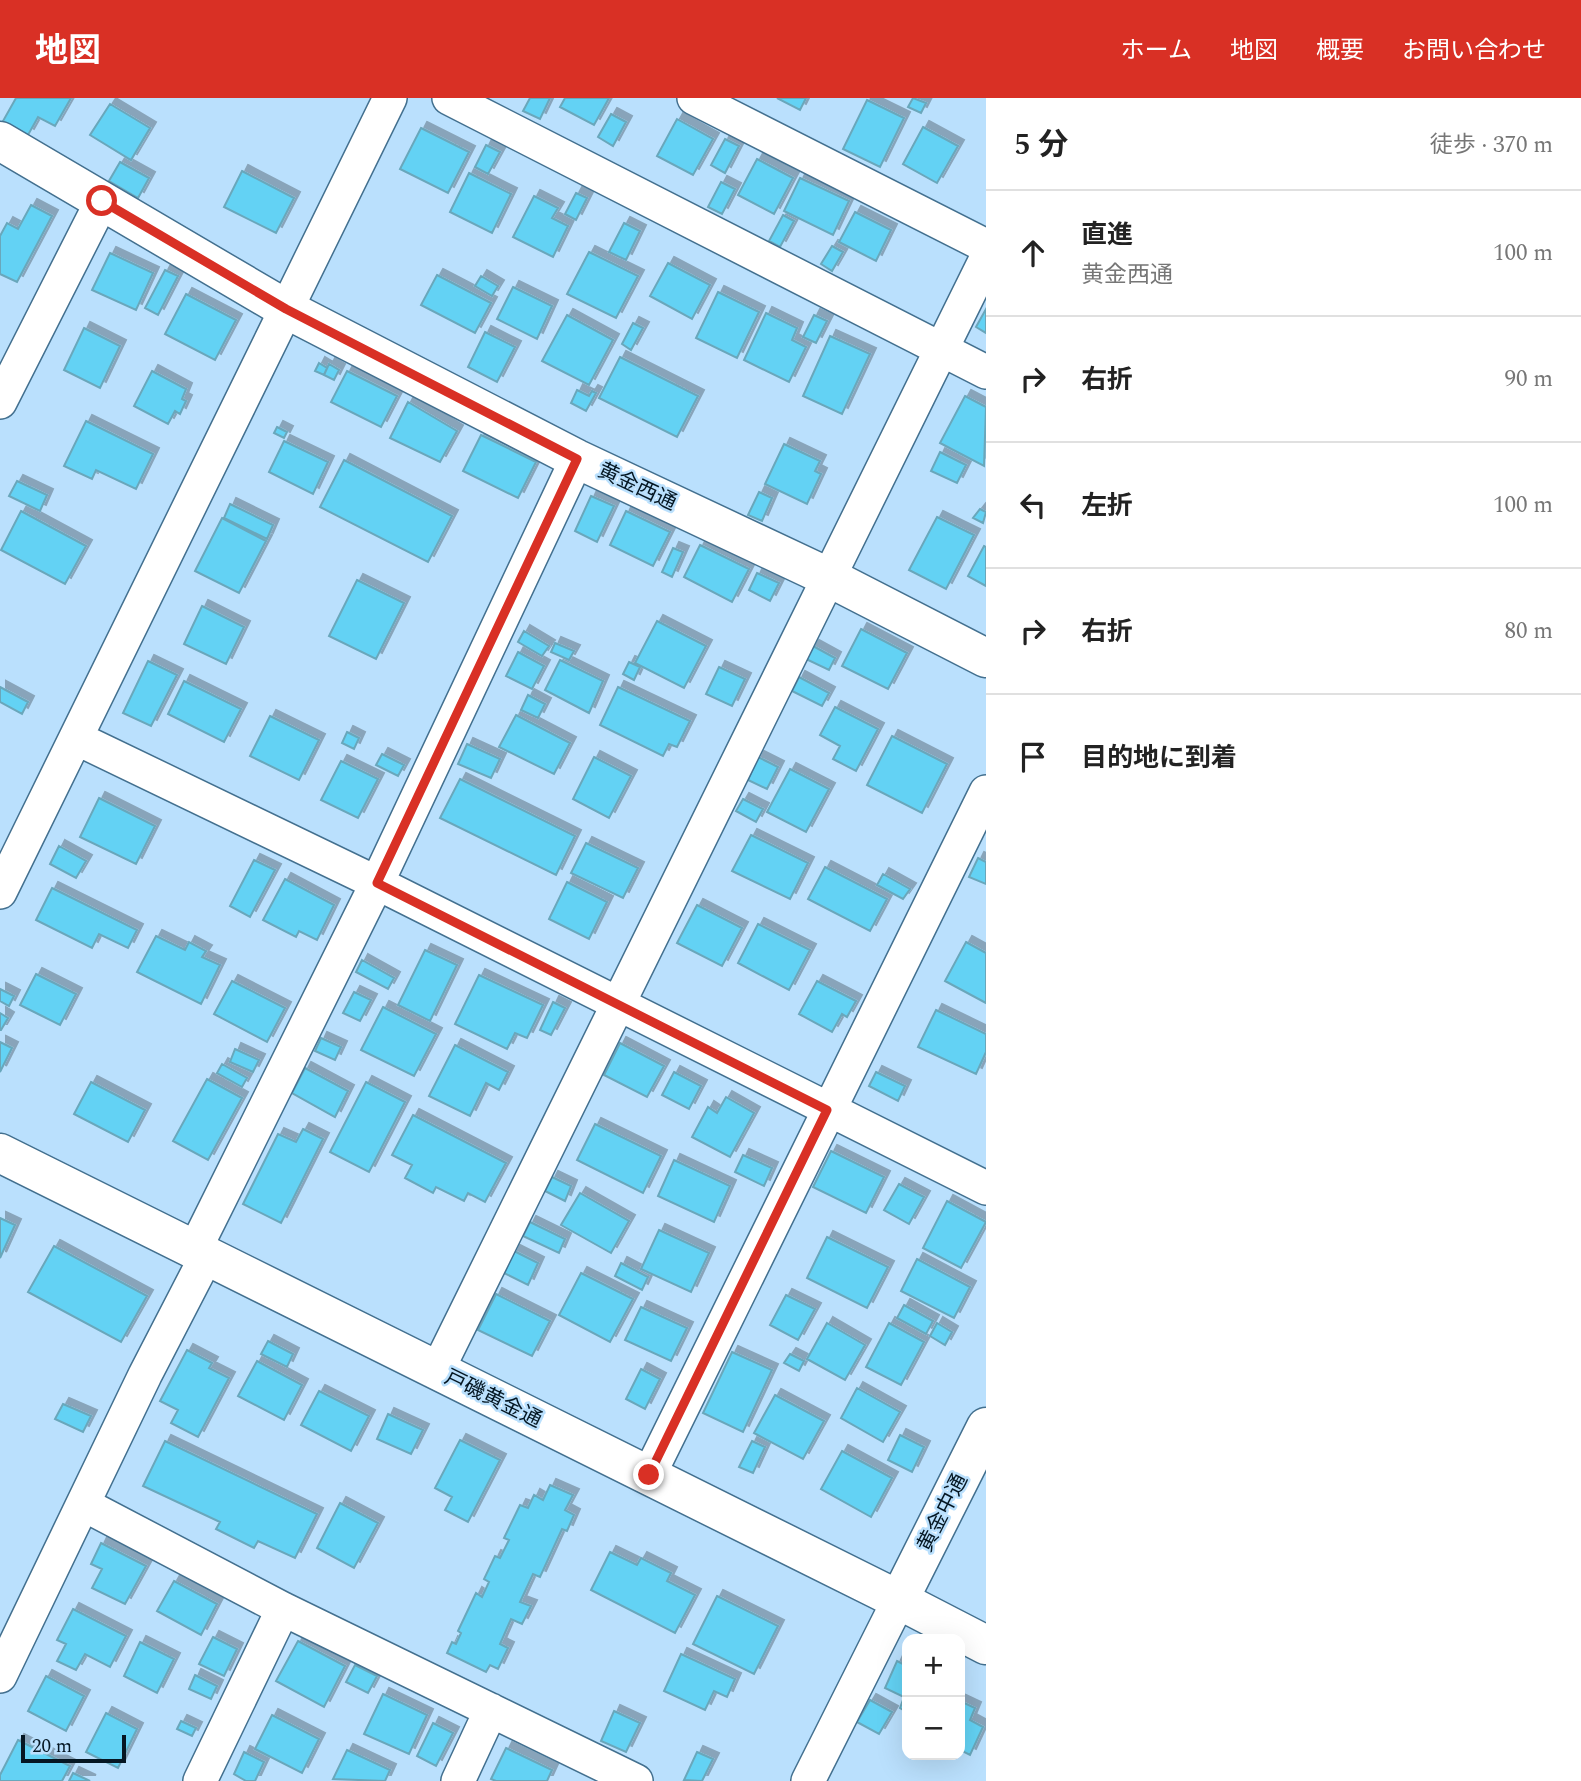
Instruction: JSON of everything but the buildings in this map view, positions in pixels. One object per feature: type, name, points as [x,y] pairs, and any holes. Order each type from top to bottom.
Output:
[{"type":"street","points":[[0,892],[390,98]]},
{"type":"street","points":[[449,98],[986,373]]},
{"type":"street","points":[[694,98],[986,246]]},
{"type":"street","name":"黄金西通","points":[[0,141],[286,309],[577,459],[828,577],[986,658]]},
{"type":"street","points":[[0,402],[102,201]]},
{"type":"street","points":[[437,1371],[986,259]]},
{"type":"street","points":[[0,1676],[14,1615],[83,1504],[577,459]]},
{"type":"street","points":[[76,738],[377,883],[986,1188]]},
{"type":"street","points":[[649,1475],[986,792]]},
{"type":"street","name":"戸磯黄金通","points":[[0,1153],[986,1645]]},
{"type":"street","name":"黄金中通","points":[[899,1600],[986,1427]]},
{"type":"street","points":[[83,1504],[283,1609],[636,1781]]},
{"type":"street","points":[[808,1781],[899,1600]]},
{"type":"street","points":[[200,1781],[283,1609]]},
{"type":"street","points":[[458,1781],[491,1710]]},
{"type":"route","points":[[102,201],[286,309],[577,459],[377,883],[827,1110],[649,1475]]}]
